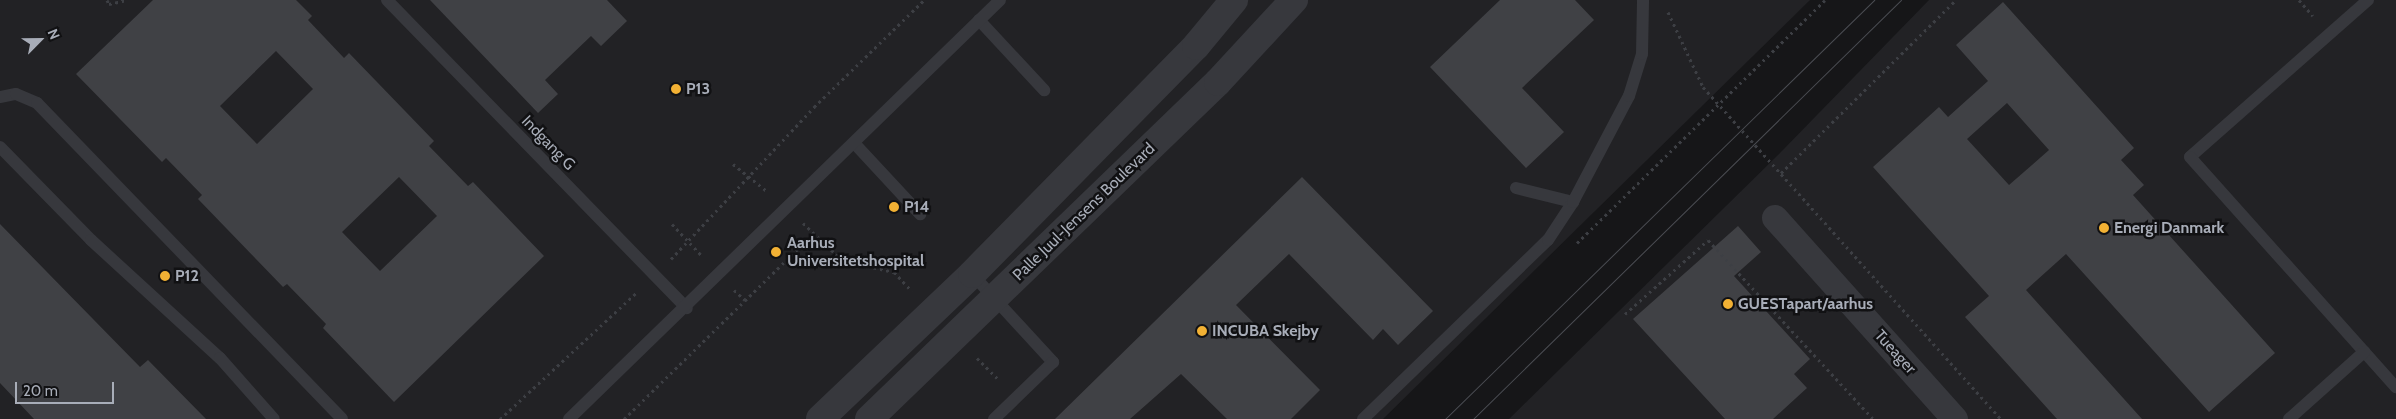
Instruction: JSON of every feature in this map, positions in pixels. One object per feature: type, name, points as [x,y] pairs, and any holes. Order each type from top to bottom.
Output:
[{"type":"street","name":"Palle Juul-Jensens Boulevard","points":[[820,419],[972,274],[1196,46],[1234,0]]},
{"type":"street","name":"Palle Juul-Jensens Boulevard","points":[[869,419],[995,300],[1218,82],[1294,0]]},
{"type":"street","name":"Tueager","points":[[1776,218],[1954,419]]},
{"type":"lane","name":"Indgang G","points":[[387,0],[687,308]]},
{"type":"lane","points":[[570,419],[687,308],[1000,0]]},
{"type":"lane","points":[[2368,0],[2190,157],[2396,387]]},
{"type":"lane","points":[[1363,419],[1548,240],[1573,202],[1629,96],[1642,54],[1644,2]]},
{"type":"lane","points":[[979,20],[1044,90]]},
{"type":"lane","points":[[0,98],[16,94],[37,103],[342,419]]},
{"type":"lane","points":[[855,144],[920,214]]},
{"type":"lane","points":[[0,147],[91,240],[220,358],[274,419]]},
{"type":"lane","points":[[1516,188],[1573,202]]},
{"type":"lane","points":[[972,274],[1053,362],[994,419]]},
{"type":"lane","points":[[2290,419],[2364,352]]},
{"type":"path","points":[[107,0],[109,4],[126,0]]},
{"type":"path","points":[[500,419],[655,275],[750,178],[814,106],[924,0]]},
{"type":"path","points":[[1574,245],[1721,106],[1825,0]]},
{"type":"path","points":[[1781,173],[1956,0]]},
{"type":"path","points":[[1644,2],[1667,11],[1675,22],[1692,70],[1721,106],[2001,419]]},
{"type":"path","points":[[733,164],[788,209],[842,260],[894,272],[933,312]]},
{"type":"path","points":[[624,419],[814,234]]},
{"type":"path","points":[[1625,314],[1708,240],[1873,419]]},
{"type":"path","points":[[956,336],[1016,398]]},
{"type":"shaded area","name":"Aarhus Universitetshospital","points":[[0,0],[1810,0],[1383,419],[0,419]]},
{"type":"shaded area","points":[[1929,0],[2396,0],[2396,419],[1509,419],[1779,154]]},
{"type":"building","points":[[153,0],[296,0],[312,16],[308,20],[344,58],[349,53],[434,141],[429,146],[468,186],[473,182],[544,256],[394,402],[323,328],[326,324],[287,284],[283,287],[198,199],[202,195],[166,158],[162,162],[76,74]],"holes":[[[276,51],[313,89],[257,144],[220,106]],[[399,177],[437,216],[380,271],[342,232]]]},
{"type":"building","points":[[430,0],[607,0],[627,21],[601,46],[591,36],[545,80],[558,94],[538,113]]},
{"type":"building","points":[[1500,0],[1575,0],[1594,20],[1522,88],[1564,132],[1526,168],[1430,67]]},
{"type":"building","points":[[2003,2],[2134,148],[2121,160],[2144,185],[2133,195],[2275,353],[2209,412],[2066,254],[2026,290],[2142,419],[2057,419],[1965,317],[1989,296],[1873,167],[1939,107],[1948,117],[1988,81],[1956,45]],"holes":[[[2007,103],[2049,150],[2009,185],[1967,139]]]},
{"type":"building","points":[[1302,177],[1433,311],[1398,345],[1383,329],[1373,340],[1289,254],[1236,305],[1320,390],[1291,419],[1227,419],[1181,374],[1130,419],[1055,419]]},
{"type":"building","points":[[0,224],[140,367],[148,360],[206,419],[34,419],[0,383]]},
{"type":"building","points":[[1738,226],[1761,252],[1734,276],[1810,359],[1794,374],[1807,388],[1773,419],[1725,419],[1633,319]]},
{"type":"tram line","points":[[1445,419],[1874,0]]},
{"type":"tram line","points":[[1473,419],[1901,0]]},
{"type":"place","name":"P13","points":[[676,89]]},
{"type":"place","name":"P14","points":[[894,207]]},
{"type":"place","name":"Energi Danmark","points":[[2104,228]]},
{"type":"place","name":"Aarhus Universitetshospital","points":[[776,252]]},
{"type":"place","name":"P12","points":[[165,276]]},
{"type":"place","name":"GUESTapart/aarhus","points":[[1728,304]]},
{"type":"place","name":"INCUBA Skejby","points":[[1202,331]]}]
